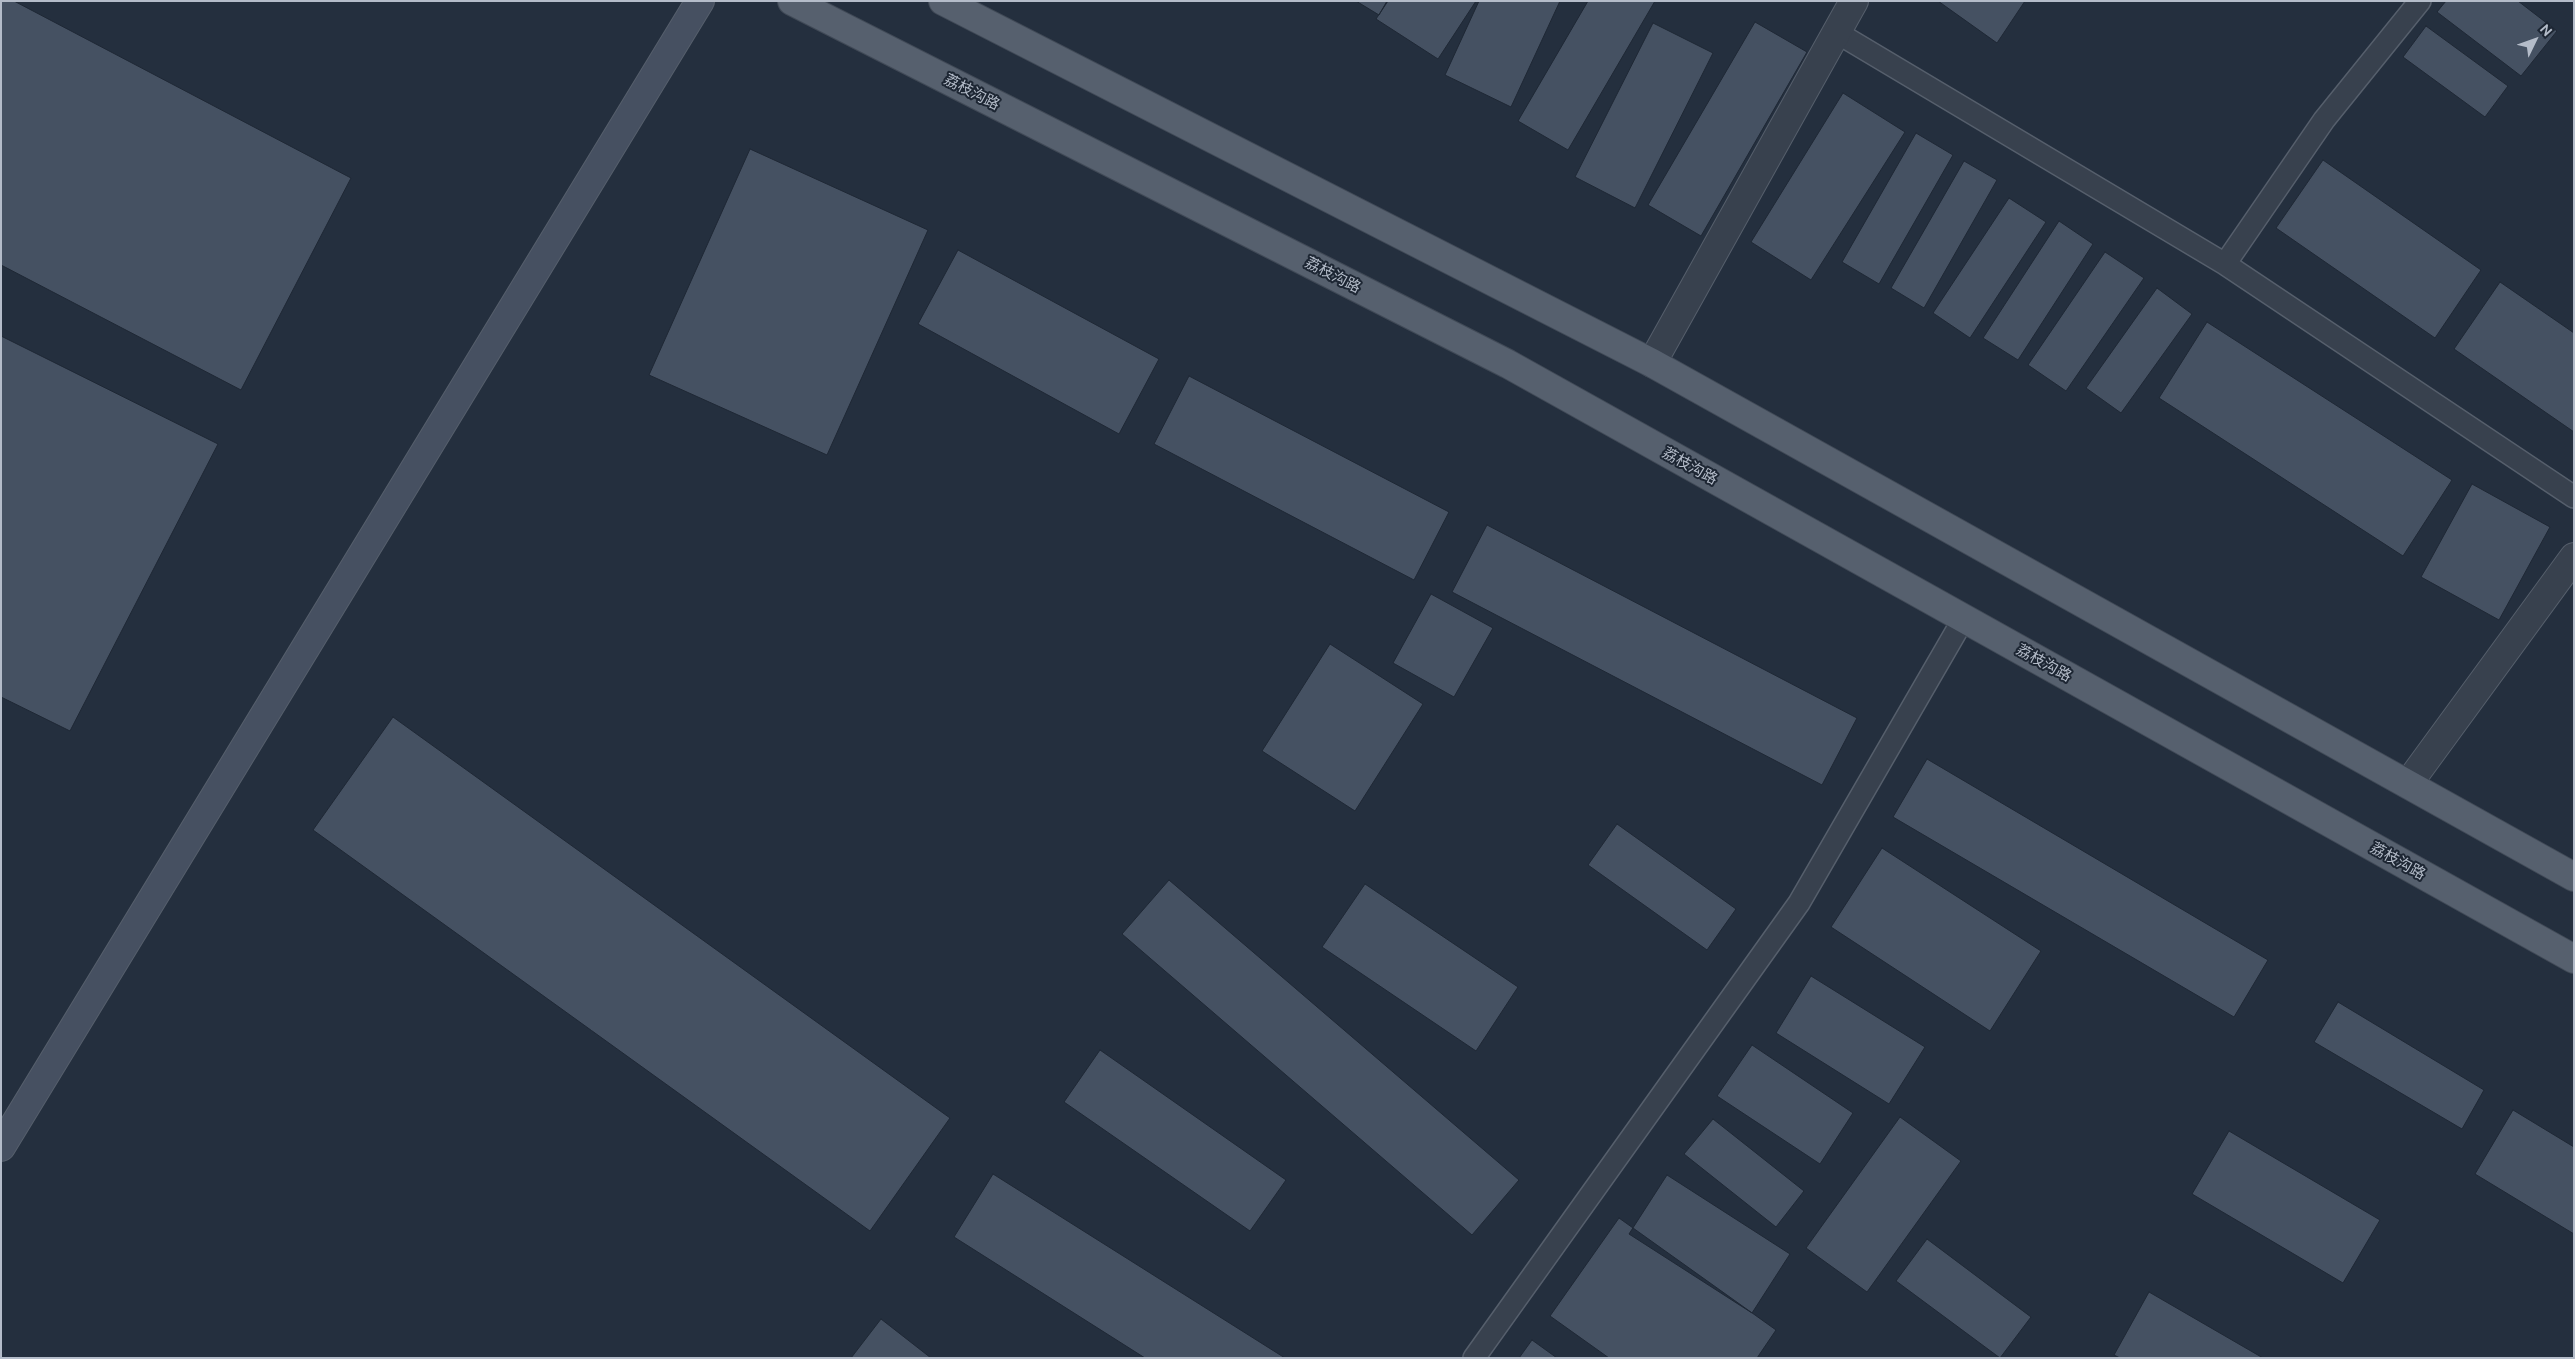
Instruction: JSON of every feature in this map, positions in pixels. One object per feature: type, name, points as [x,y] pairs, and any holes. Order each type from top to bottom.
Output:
[{"type":"main road","name":"荔枝沟路","points":[[792,1],[1508,364],[2574,959]]},
{"type":"main road","points":[[943,1],[1652,363],[2574,876]]},
{"type":"street","points":[[1,1147],[700,1]]},
{"type":"street","points":[[1652,363],[1854,1]]},
{"type":"street","points":[[2408,784],[2574,557]]},
{"type":"lane","points":[[2225,264],[2324,120],[2420,1]]},
{"type":"lane","points":[[1836,32],[2225,264],[2574,498]]},
{"type":"lane","points":[[1474,1358],[1798,903],[1964,618]]},
{"type":"building","points":[[1,1],[14,1],[351,178],[241,390],[1,265]]},
{"type":"building","points":[[1356,1],[1387,1],[1379,15]]},
{"type":"building","points":[[1388,1],[1476,1],[1438,59],[1376,19]]},
{"type":"building","points":[[1479,1],[1560,1],[1511,107],[1445,75]]},
{"type":"building","points":[[1588,1],[1655,1],[1568,150],[1518,121]]},
{"type":"building","points":[[1938,1],[2025,1],[1997,43]]},
{"type":"building","points":[[2446,1],[2518,1],[2557,31],[2521,76],[2437,12]]},
{"type":"building","points":[[1755,22],[1807,52],[1701,236],[1648,205]]},
{"type":"building","points":[[1653,23],[1713,53],[1635,208],[1575,177]]},
{"type":"building","points":[[2426,26],[2508,86],[2485,117],[2403,57]]},
{"type":"building","points":[[1843,93],[1905,132],[1811,280],[1751,242]]},
{"type":"building","points":[[1916,133],[1953,155],[1879,284],[1842,262]]},
{"type":"building","points":[[750,149],[928,230],[827,455],[649,375]]},
{"type":"building","points":[[2323,160],[2481,270],[2435,338],[2276,228]]},
{"type":"building","points":[[1964,161],[1997,180],[1924,308],[1891,288]]},
{"type":"building","points":[[2009,198],[2046,222],[1970,338],[1933,313]]},
{"type":"building","points":[[2059,221],[2093,244],[2018,360],[1983,338]]},
{"type":"building","points":[[958,250],[1159,359],[1119,434],[918,324]]},
{"type":"building","points":[[2105,252],[2144,278],[2066,391],[2028,365]]},
{"type":"building","points":[[2500,282],[2574,333],[2574,432],[2454,349]]},
{"type":"building","points":[[2157,288],[2192,314],[2121,413],[2086,388]]},
{"type":"building","points":[[2207,322],[2452,480],[2403,556],[2159,398]]},
{"type":"building","points":[[1,336],[218,444],[70,731],[1,697]]},
{"type":"building","points":[[1189,376],[1449,512],[1414,580],[1154,444]]},
{"type":"building","points":[[2472,484],[2550,527],[2499,620],[2421,577]]},
{"type":"building","points":[[1487,525],[1857,718],[1822,785],[1452,592]]},
{"type":"building","points":[[1431,594],[1493,628],[1454,697],[1393,663]]},
{"type":"building","points":[[1330,644],[1423,704],[1355,811],[1262,751]]},
{"type":"building","points":[[393,717],[950,1118],[870,1231],[313,830]]},
{"type":"building","points":[[1927,759],[2268,960],[2234,1017],[1893,817]]},
{"type":"building","points":[[1617,824],[1736,909],[1707,950],[1588,865]]},
{"type":"building","points":[[1882,848],[2041,951],[1990,1031],[1831,927]]},
{"type":"building","points":[[1169,880],[1519,1180],[1472,1235],[1122,934]]},
{"type":"building","points":[[1365,884],[1518,987],[1476,1051],[1322,947]]},
{"type":"building","points":[[1811,976],[1925,1047],[1889,1104],[1776,1033]]},
{"type":"building","points":[[2338,1002],[2484,1090],[2462,1129],[2314,1042]]},
{"type":"building","points":[[1752,1045],[1853,1113],[1820,1164],[1717,1096]]},
{"type":"building","points":[[1100,1050],[1286,1180],[1250,1231],[1064,1102]]},
{"type":"building","points":[[2513,1110],[2574,1147],[2574,1234],[2475,1174]]},
{"type":"building","points":[[1900,1117],[1961,1161],[1867,1292],[1806,1248]]},
{"type":"building","points":[[1713,1119],[1804,1191],[1776,1227],[1684,1154]]},
{"type":"building","points":[[2229,1131],[2380,1220],[2343,1283],[2192,1194]]},
{"type":"building","points":[[993,1174],[1285,1358],[1145,1358],[954,1237]]},
{"type":"building","points":[[1667,1175],[1790,1254],[1752,1313],[1629,1234]]},
{"type":"building","points":[[1619,1218],[1776,1330],[1757,1358],[1609,1358],[1550,1316]]},
{"type":"building","points":[[1927,1239],[2031,1317],[2000,1358],[1896,1281]]},
{"type":"building","points":[[2149,1292],[2263,1358],[2120,1358],[2114,1355]]},
{"type":"building","points":[[881,1319],[931,1358],[851,1358]]},
{"type":"building","points":[[1532,1340],[1557,1358],[1519,1358]]}]
